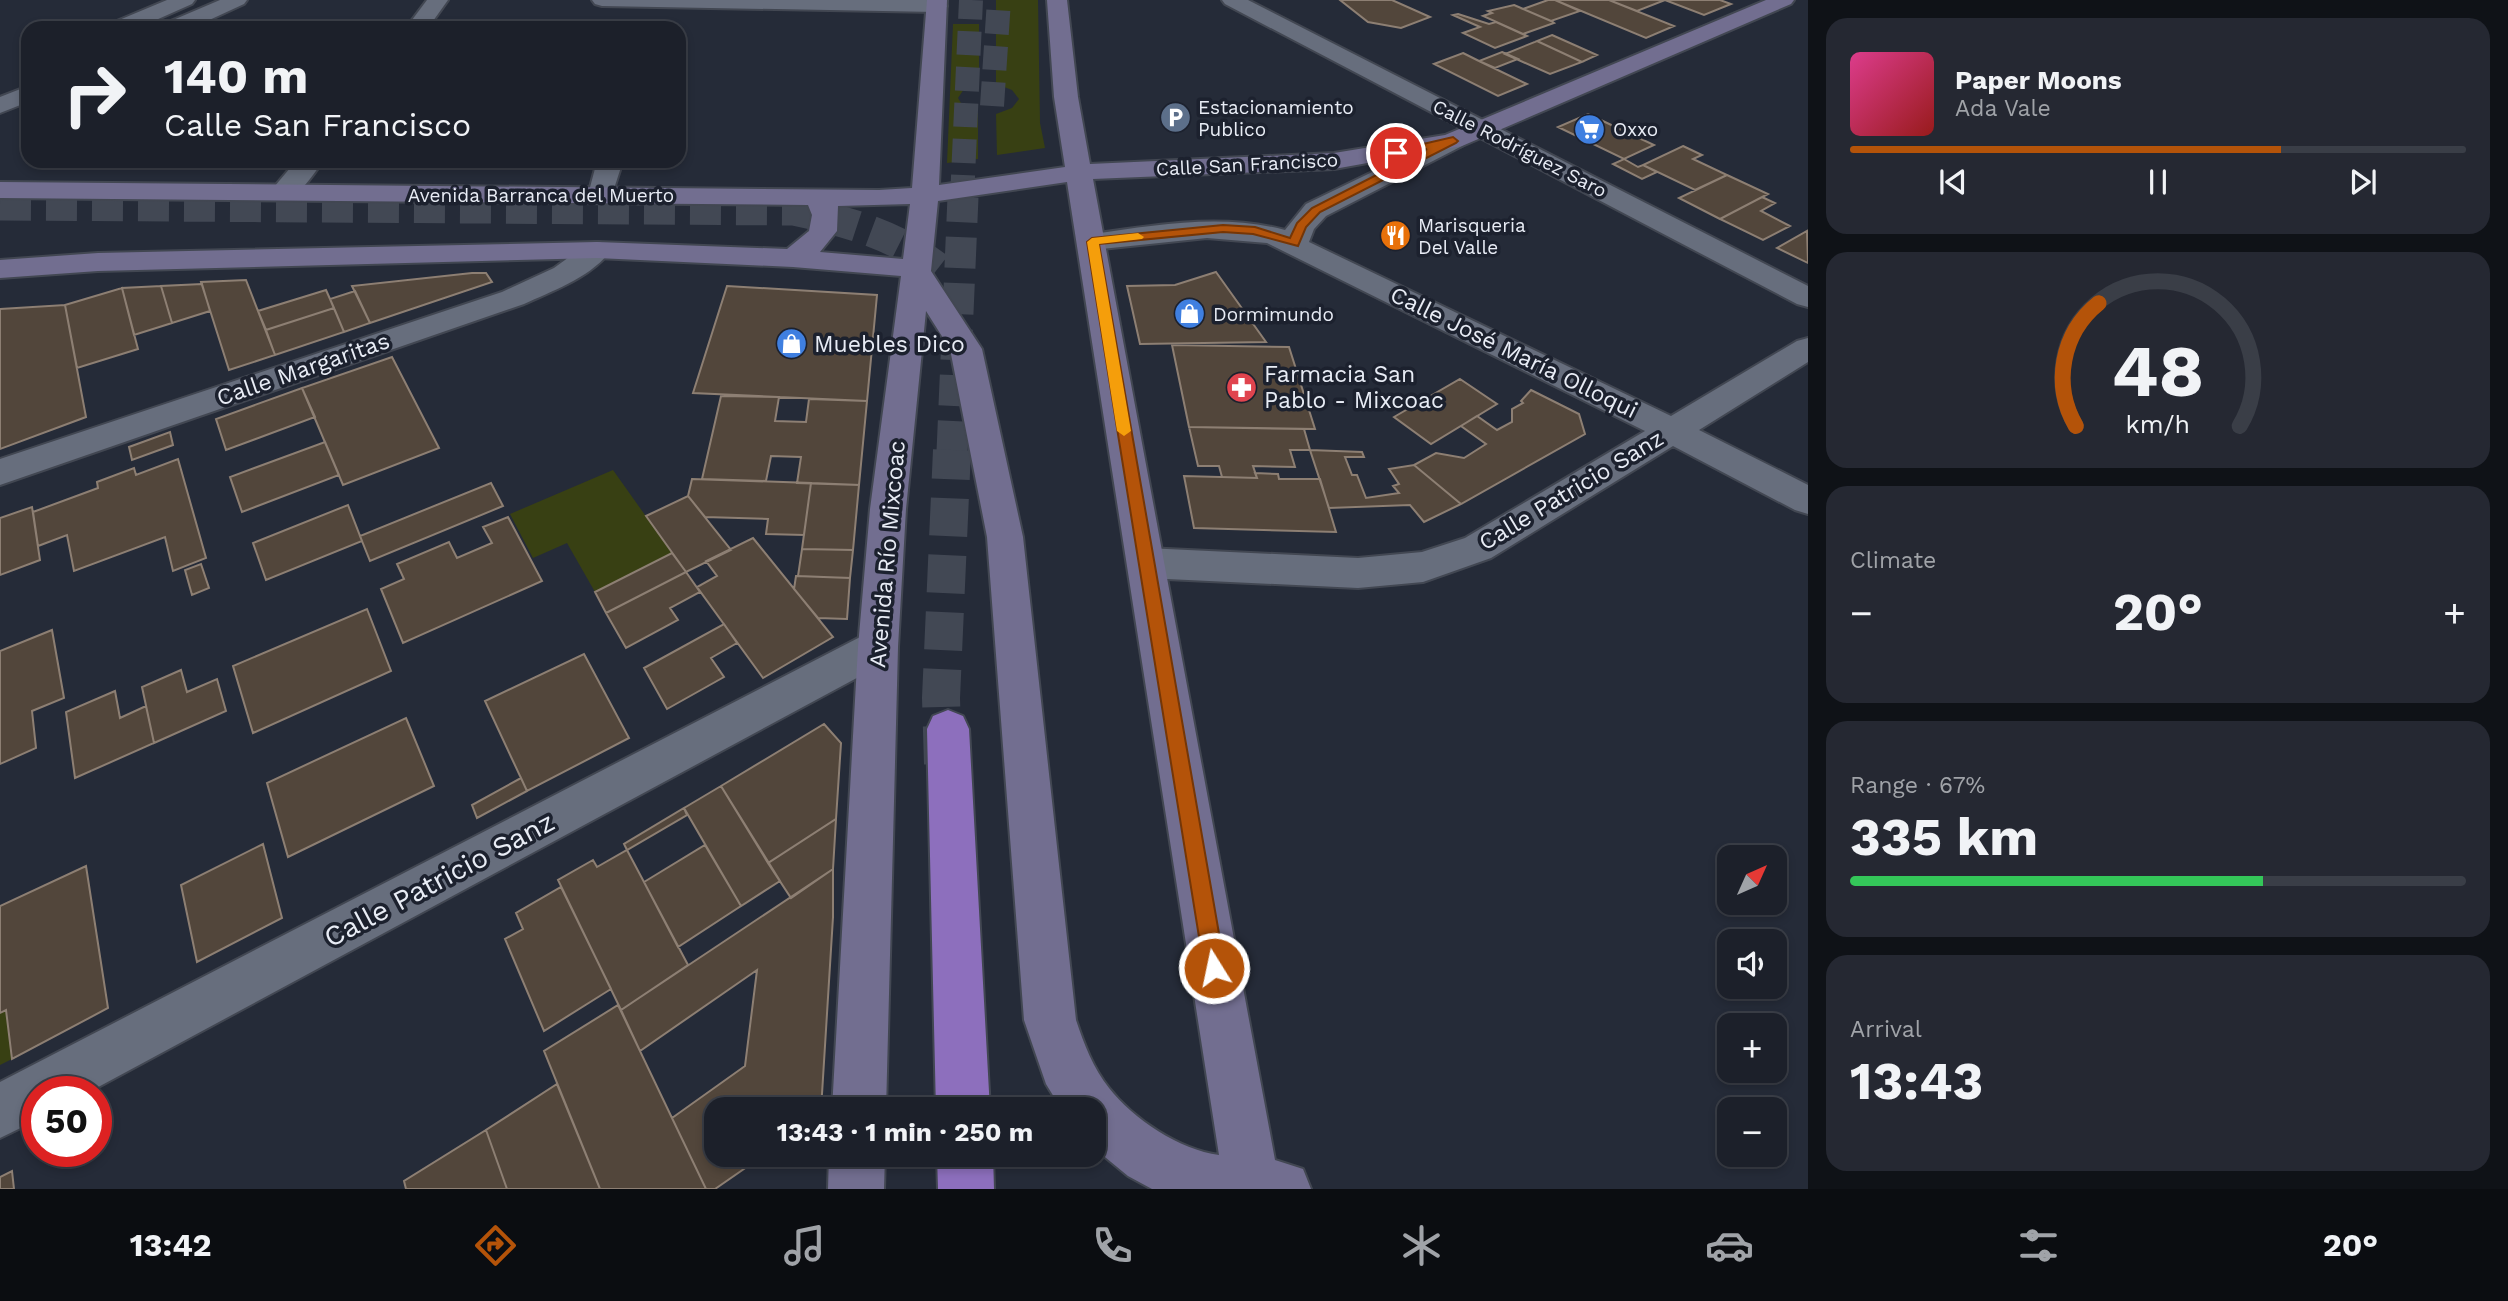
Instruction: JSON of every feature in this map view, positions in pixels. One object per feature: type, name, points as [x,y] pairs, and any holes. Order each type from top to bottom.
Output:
[{"type":"highway","points":[[948,729],[962,1097]]},
{"type":"highway","points":[[965,1167],[966,1189]]},
{"type":"main road","points":[[1057,0],[1066,97],[1146,563],[1262,1187],[1213,1182],[1171,1169],[1135,1149],[1106,1122]]},
{"type":"main road","name":"Calle San Francisco","points":[[1081,172],[1334,161],[1396,153],[1453,141],[1784,0]]},
{"type":"main road","name":"Avenida Río Mixcoac","points":[[860,1097],[878,647],[888,509],[925,195],[937,3]]},
{"type":"main road","name":"Avenida Barranca del Muerto","points":[[0,190],[814,197],[925,195],[1081,172]]},
{"type":"main road","points":[[443,252],[421,242],[417,234],[419,221],[429,208],[455,194]]},
{"type":"main road","points":[[793,258],[818,241],[827,221],[824,205],[814,197]]},
{"type":"main road","points":[[0,269],[98,262],[597,250],[793,258],[915,270],[966,349],[1005,537],[1050,1020],[1065,1065],[1085,1097]]},
{"type":"main road","points":[[856,1189],[857,1167]]},
{"type":"street","points":[[136,21],[185,0]]},
{"type":"street","points":[[190,21],[237,0]]},
{"type":"street","points":[[422,21],[438,0]]},
{"type":"street","points":[[602,0],[671,7],[937,3]]},
{"type":"street","name":"Calle Rodríguez Saro","points":[[1232,0],[1808,298]]},
{"type":"street","points":[[0,106],[21,96]]},
{"type":"street","name":"Calle San Francisco","points":[[1294,243],[1301,226],[1316,210],[1453,141]]},
{"type":"street","points":[[282,193],[304,168]]},
{"type":"street","points":[[601,195],[608,168]]},
{"type":"street","points":[[1092,242],[1223,228],[1255,231],[1294,243]]},
{"type":"street","name":"Calle José María Olloqui","points":[[1294,243],[1808,500]]},
{"type":"street","name":"Calle Margaritas","points":[[0,472],[513,298],[565,274],[597,250]]},
{"type":"street","name":"Calle Patricio Sanz","points":[[1146,563],[1358,573],[1423,567],[1478,548],[1808,348]]},
{"type":"street","name":"Calle Patricio Sanz","points":[[0,1111],[878,647]]},
{"type":"green space","points":[[996,0],[1038,0],[1040,123],[1045,148],[997,155],[996,114],[1012,108],[1019,99],[1012,90],[996,84]]},
{"type":"green space","points":[[953,24],[979,24],[979,84],[964,89],[958,98],[964,108],[978,113],[978,159],[947,163]]},
{"type":"green space","points":[[613,470],[672,553],[595,592],[567,543],[533,558],[510,514]]},
{"type":"green space","points":[[6,1010],[12,1059],[0,1065],[0,1013]]},
{"type":"building","points":[[1340,0],[1392,0],[1430,17],[1401,28],[1368,22]]},
{"type":"building","points":[[1555,0],[1580,11],[1551,21],[1523,9]]},
{"type":"building","points":[[1555,0],[1609,0],[1674,26],[1646,38]]},
{"type":"building","points":[[1609,0],[1665,0],[1637,11]]},
{"type":"building","points":[[1665,0],[1720,0],[1731,4],[1704,15]]},
{"type":"building","points":[[1514,5],[1554,23],[1523,34],[1483,16],[1492,13],[1488,11]]},
{"type":"building","points":[[1458,14],[1489,24],[1496,22],[1527,36],[1495,48],[1463,33],[1480,27],[1453,15]]},
{"type":"building","points":[[1552,35],[1597,55],[1582,62],[1537,41]]},
{"type":"building","points":[[1537,41],[1582,62],[1550,74],[1505,54]]},
{"type":"building","points":[[1502,52],[1518,59],[1495,68],[1479,61]]},
{"type":"building","points":[[1463,53],[1527,84],[1498,96],[1434,64]]},
{"type":"building","points":[[1588,114],[1654,145],[1624,159],[1558,127]]},
{"type":"building","points":[[1683,146],[1702,155],[1693,159],[1727,175],[1695,190],[1643,165]]},
{"type":"building","points":[[1624,159],[1638,167],[1643,165],[1657,172],[1642,179],[1613,164]]},
{"type":"building","points":[[1727,175],[1768,194],[1720,219],[1679,198]]},
{"type":"building","points":[[1762,197],[1775,203],[1761,211],[1790,226],[1763,240],[1720,219]]},
{"type":"building","points":[[1807,231],[1808,263],[1777,248]]},
{"type":"building","name":"Dormimundo","points":[[1216,272],[1266,342],[1140,344],[1127,286],[1175,285]]},
{"type":"building","points":[[486,273],[492,282],[370,323],[352,286]]},
{"type":"building","points":[[246,280],[275,355],[229,370],[201,282]]},
{"type":"building","points":[[202,284],[210,311],[172,323],[161,286]]},
{"type":"building","points":[[161,286],[172,323],[134,335],[122,288]]},
{"type":"building","name":"Muebles Dico","points":[[727,286],[877,295],[867,401],[693,393]]},
{"type":"building","points":[[122,288],[138,349],[77,368],[65,305]]},
{"type":"building","points":[[326,290],[334,308],[266,330],[258,311]]},
{"type":"building","points":[[355,291],[370,323],[344,332],[330,299]]},
{"type":"building","points":[[65,305],[86,417],[0,449],[0,309]]},
{"type":"building","points":[[334,308],[344,332],[275,355],[266,330]]},
{"type":"building","name":"Farmacia San Pablo - Mixcoac","points":[[1172,345],[1289,347],[1315,429],[1189,427]]},
{"type":"building","points":[[392,357],[439,448],[343,485],[302,388]]},
{"type":"building","points":[[1460,379],[1497,404],[1431,444],[1394,417]]},
{"type":"building","points":[[302,388],[315,417],[226,450],[216,419]]},
{"type":"building","points":[[1531,390],[1579,414],[1585,434],[1461,504],[1414,465],[1436,453],[1464,458],[1486,444],[1461,426],[1477,416],[1497,430],[1512,422],[1512,409],[1523,403],[1521,401]]},
{"type":"building","points":[[721,396],[779,397],[775,421],[806,422],[809,399],[867,401],[859,485],[797,483],[801,457],[771,456],[766,481],[702,479]]},
{"type":"building","points":[[1189,427],[1304,429],[1310,450],[1290,450],[1295,467],[1253,466],[1257,478],[1222,477],[1219,466],[1198,466]]},
{"type":"building","points":[[170,432],[173,445],[132,460],[129,447]]},
{"type":"building","points":[[325,442],[339,475],[242,512],[230,477]]},
{"type":"building","points":[[1310,450],[1362,452],[1364,457],[1345,457],[1352,475],[1357,475],[1366,498],[1399,493],[1393,486],[1399,484],[1389,469],[1414,465],[1461,504],[1424,522],[1410,505],[1329,508]]},
{"type":"building","points":[[178,459],[206,558],[173,571],[165,537],[74,571],[67,535],[38,546],[33,512],[98,488],[97,482],[134,468],[136,475]]},
{"type":"building","points":[[1255,473],[1278,474],[1279,479],[1320,479],[1336,532],[1194,528],[1184,476],[1257,478]]},
{"type":"building","points":[[692,479],[811,483],[804,535],[766,534],[768,519],[705,517],[688,496]]},
{"type":"building","points":[[491,483],[503,506],[370,561],[360,536]]},
{"type":"building","points":[[811,483],[859,485],[853,550],[802,549]]},
{"type":"building","points":[[688,496],[731,550],[686,572],[646,516]]},
{"type":"building","points":[[348,505],[362,541],[266,580],[253,543]]},
{"type":"building","points":[[32,507],[40,560],[0,575],[0,518]]},
{"type":"building","points":[[508,517],[542,581],[403,643],[381,589],[404,579],[397,564],[449,542],[457,558],[492,543],[483,527]]},
{"type":"building","points":[[753,538],[833,637],[763,678],[697,587],[717,576],[706,561]]},
{"type":"building","points":[[802,549],[853,550],[850,578],[798,576]]},
{"type":"building","points":[[672,553],[686,572],[606,613],[595,592]]},
{"type":"building","points":[[201,564],[209,588],[192,595],[185,570]]},
{"type":"building","points":[[686,572],[700,592],[670,608],[678,620],[626,648],[606,613]]},
{"type":"building","points":[[796,576],[850,578],[847,619],[818,618],[794,589]]},
{"type":"building","points":[[367,609],[391,671],[253,733],[233,666]]},
{"type":"building","points":[[724,624],[737,643],[711,658],[724,677],[667,709],[644,668]]},
{"type":"building","points":[[52,630],[64,698],[32,711],[36,748],[0,764],[0,651]]},
{"type":"building","points":[[584,654],[629,738],[527,791],[485,701]]},
{"type":"building","points":[[181,670],[187,692],[217,679],[226,711],[154,743],[142,687]]},
{"type":"building","points":[[115,691],[120,718],[146,706],[154,743],[75,778],[66,712]]},
{"type":"building","points":[[406,718],[434,786],[288,857],[267,783]]},
{"type":"building","points":[[824,724],[841,743],[836,819],[768,863],[721,786]]},
{"type":"building","points":[[521,778],[527,791],[477,818],[472,805]]},
{"type":"building","points":[[721,786],[780,881],[741,906],[684,808]]},
{"type":"building","points":[[684,808],[687,815],[627,850],[624,844]]},
{"type":"building","points":[[836,819],[833,869],[791,898],[768,863]]},
{"type":"building","points":[[263,844],[282,918],[197,962],[181,885]]},
{"type":"building","points":[[705,845],[741,906],[678,947],[644,882]]},
{"type":"building","points":[[627,850],[688,965],[621,1010],[558,880],[593,860],[597,867]]},
{"type":"building","points":[[86,866],[108,1008],[12,1059],[6,1010],[0,1013],[0,906]]},
{"type":"building","points":[[833,869],[833,917],[822,1097],[704,1097],[704,1167],[747,1167],[715,1189],[706,1189],[672,1118],[745,1066],[757,970],[640,1051],[621,1010]]},
{"type":"building","points":[[561,887],[611,989],[544,1031],[505,939],[523,929],[516,913]]},
{"type":"building","points":[[618,1005],[706,1189],[600,1189],[544,1051]]},
{"type":"building","points":[[557,1084],[600,1189],[507,1189],[486,1130]]},
{"type":"building","points":[[486,1130],[507,1189],[406,1189],[404,1181]]},
{"type":"building","points":[[12,1171],[14,1189],[0,1189],[0,1177]]},
{"type":"tunnel","points":[[962,199],[971,0]]},
{"type":"tunnel","points":[[992,106],[999,0]]},
{"type":"tunnel","points":[[952,452],[963,197]]},
{"type":"tunnel","points":[[0,205],[794,210],[876,233],[914,252],[949,277]]},
{"type":"tunnel","points":[[943,764],[941,698],[952,450]]},
{"type":"slow traffic","points":[[1124,431],[1092,242],[1138,237]]},
{"type":"place","name":"Estacionamiento Publico","points":[[1175,118]]},
{"type":"place","name":"Oxxo","points":[[1590,129]]},
{"type":"place","name":"Marisqueria Del Valle","points":[[1395,236]]},
{"type":"place","name":"Dormimundo","points":[[1190,314]]},
{"type":"place","name":"Muebles Dico","points":[[791,344]]},
{"type":"place","name":"Farmacia San Pablo - Mixcoac","points":[[1241,387]]},
{"type":"route","points":[[1214,968],[1092,242],[1223,228],[1255,231],[1294,243],[1301,226],[1316,210],[1453,141],[1396,153]]}]
